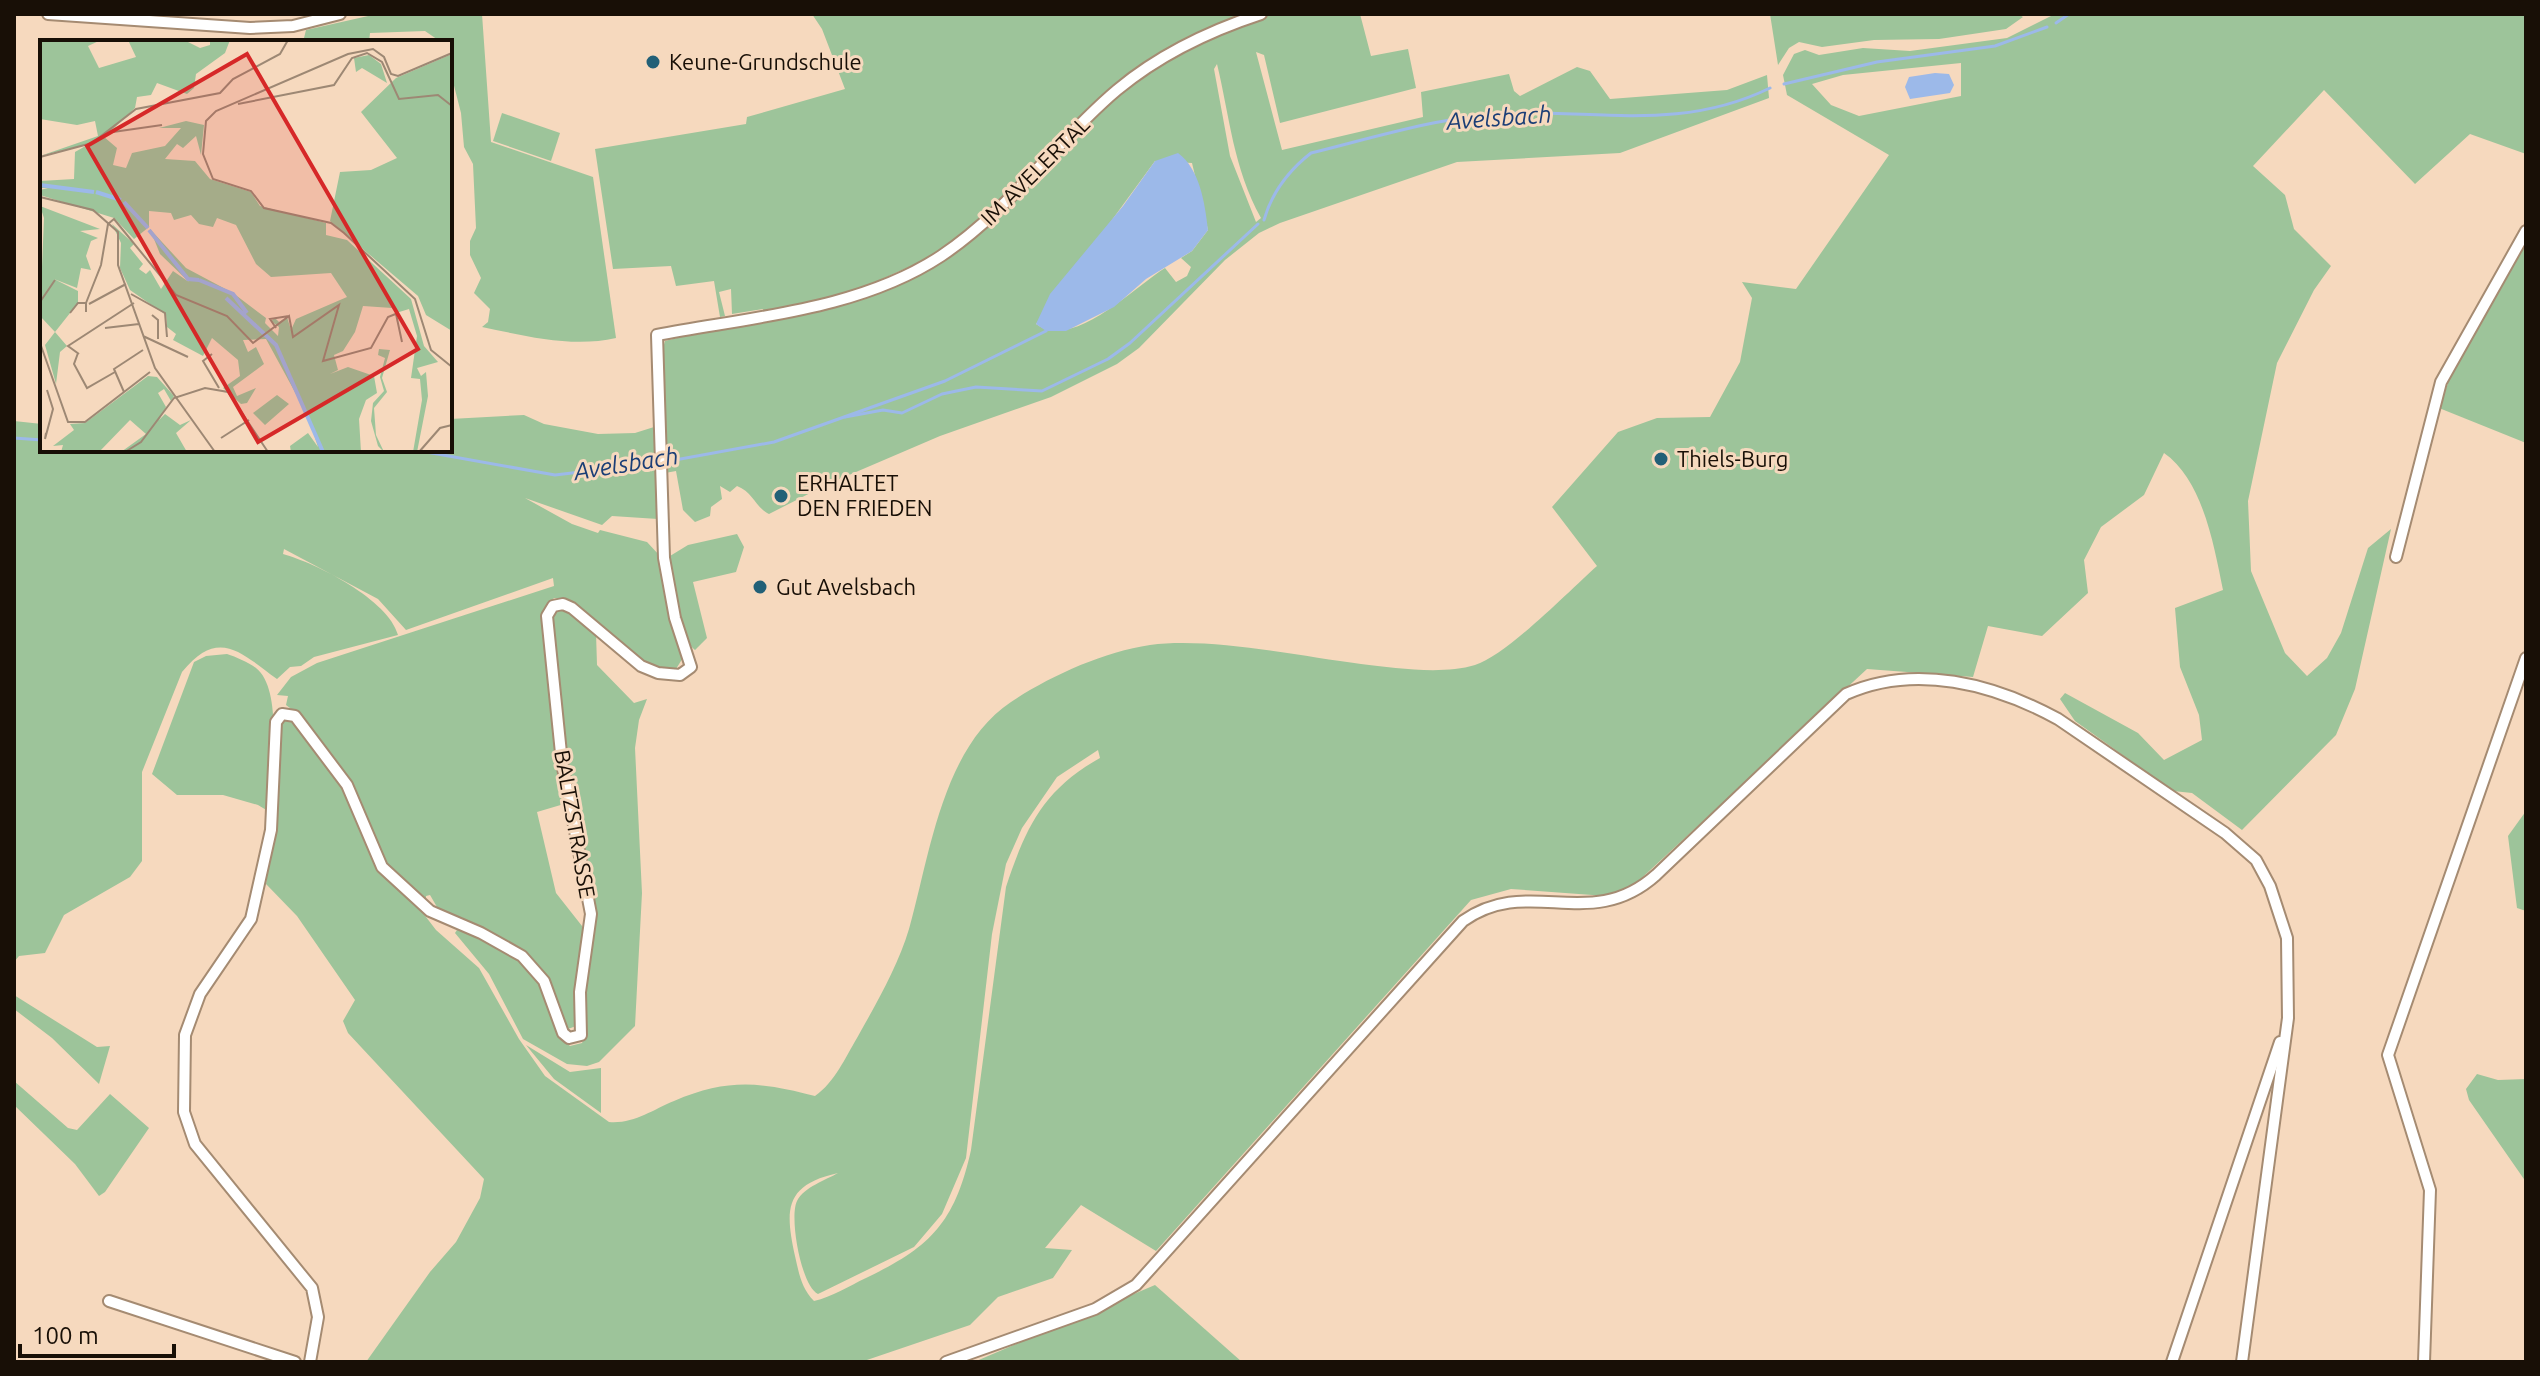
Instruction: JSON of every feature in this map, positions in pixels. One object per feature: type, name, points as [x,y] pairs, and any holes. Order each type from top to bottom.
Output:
[{"type":"street","points":[[48,14],[281,28],[340,14]]},
{"type":"street","name":"IM AVELERTAL","points":[[657,335],[826,303],[924,266],[965,239],[1011,200],[1099,106],[1139,73],[1207,35],[1261,14]]},
{"type":"street","points":[[2396,557],[2441,382],[2526,231]]},
{"type":"street","name":"BALTZSTRASSE","points":[[310,1362],[318,1317],[312,1288],[195,1144],[184,1112],[182,1078],[185,1035],[200,994],[251,919],[271,830],[276,722],[282,714],[295,716],[323,750],[347,785],[382,867],[430,911],[481,933],[522,956],[544,981],[563,1033],[575,1039],[582,1030],[580,992],[591,914],[562,763],[547,616],[553,606],[565,604],[650,670],[680,675],[687,673],[691,663],[675,618],[664,558],[657,335]]},
{"type":"street","points":[[2424,1362],[2432,1223],[2430,1190],[2388,1055],[2526,658]]},
{"type":"street","points":[[946,1362],[1095,1309],[1136,1285],[1463,921],[1480,909],[1518,899],[1599,904],[1632,893],[1656,875],[1846,694],[1881,681],[1920,678],[1959,683],[2031,704],[2225,833],[2256,860],[2270,886],[2287,938],[2288,1018],[2242,1362]]},
{"type":"street","points":[[2172,1362],[2288,1018]]},
{"type":"street","points":[[109,1301],[295,1362]]},
{"type":"green space","points":[[377,14],[482,14],[491,142],[593,177],[616,338],[566,341],[482,327],[488,322],[490,309],[474,293],[481,278],[470,255],[470,241],[476,228],[473,164],[464,147],[461,113],[452,78],[452,40],[438,40],[425,31],[370,33],[369,40],[304,40],[306,30]]},
{"type":"green space","points":[[812,14],[1360,14],[1371,56],[1408,49],[1416,88],[1280,123],[1264,55],[1256,52],[1282,150],[1423,117],[1421,92],[1509,74],[1514,91],[1520,96],[1577,67],[1590,71],[1610,99],[1727,90],[1767,75],[1769,98],[1620,153],[1457,162],[1280,223],[1259,233],[1225,260],[1139,348],[1117,364],[1051,397],[940,436],[828,484],[769,514],[737,486],[730,492],[720,486],[722,499],[711,507],[710,516],[695,522],[683,510],[676,471],[665,473],[662,351],[665,341],[896,283],[962,236],[924,260],[851,293],[764,312],[763,309],[732,314],[731,289],[719,292],[725,316],[720,317],[714,281],[676,286],[671,266],[613,269],[595,149],[746,124],[747,117],[845,89],[822,29]],"holes":[[[1217,64],[1238,161],[1261,218],[1256,222],[1230,156],[1214,69]],[[1155,161],[1192,163],[1208,230],[1192,251],[1181,258],[1191,267],[1187,276],[1176,282],[1165,268],[1085,323],[1051,330],[1036,324]]]},
{"type":"green space","points":[[1770,14],[2018,14],[2023,17],[2006,29],[1939,39],[1874,40],[1822,47],[1799,42],[1789,48],[1778,65]]},
{"type":"green space","points":[[2055,14],[2526,14],[2526,154],[2470,134],[2415,184],[2324,90],[2253,166],[2285,195],[2294,229],[2331,266],[2314,290],[2277,363],[2248,501],[2251,571],[2285,653],[2307,676],[2327,658],[2341,633],[2368,548],[2391,529],[2355,689],[2336,735],[2242,830],[2192,793],[2173,791],[2075,721],[2060,699],[2065,693],[2138,733],[2164,760],[2202,740],[2199,715],[2180,667],[2175,608],[2223,590],[2205,515],[2188,480],[2164,453],[2144,495],[2101,527],[2084,560],[2088,593],[2042,636],[1988,626],[1973,677],[1867,669],[1633,886],[1606,896],[1511,889],[1471,900],[1156,1251],[1081,1205],[1045,1248],[1072,1250],[1053,1278],[998,1297],[970,1325],[861,1362],[366,1362],[430,1272],[456,1242],[480,1198],[484,1179],[348,1033],[343,1021],[355,1000],[297,916],[266,884],[275,823],[281,723],[299,715],[286,705],[288,696],[277,695],[291,677],[317,663],[554,586],[553,578],[406,630],[378,599],[339,578],[381,609],[398,635],[314,657],[301,666],[290,667],[277,679],[230,649],[219,647],[195,658],[182,672],[142,772],[142,861],[130,877],[64,915],[45,953],[19,956],[14,962],[14,421],[40,424],[40,452],[452,452],[452,419],[524,415],[544,424],[598,434],[635,433],[654,427],[658,519],[612,516],[602,525],[525,498],[572,524],[598,533],[600,530],[647,542],[660,556],[684,656],[676,669],[649,666],[566,600],[554,598],[546,607],[555,744],[564,804],[537,812],[556,893],[582,926],[584,937],[574,998],[576,1026],[568,1029],[549,980],[539,966],[499,937],[437,907],[430,895],[426,896],[426,901],[406,882],[403,887],[436,930],[479,968],[519,1039],[545,1076],[609,1122],[635,1119],[693,1094],[728,1086],[761,1085],[815,1096],[839,1069],[893,971],[909,929],[932,837],[954,775],[969,746],[988,722],[1011,702],[1060,674],[1096,659],[1132,648],[1174,643],[1255,648],[1403,669],[1433,670],[1475,665],[1503,649],[1538,621],[1597,566],[1552,507],[1618,432],[1657,418],[1710,417],[1740,362],[1752,298],[1742,282],[1796,289],[1889,155],[1787,95],[1783,75],[1794,54],[1805,50],[1819,55],[1863,48],[1910,51],[2007,38]],"holes":[[[1961,63],[1961,96],[1859,116],[1831,105],[1812,84],[1843,75]],[[284,549],[326,571],[283,554]],[[1098,750],[1100,758],[1080,770],[1050,797],[1039,812],[1021,846],[1006,887],[971,1150],[965,1175],[948,1214],[924,1243],[908,1255],[840,1291],[814,1301],[801,1280],[790,1225],[792,1202],[807,1185],[838,1173],[800,1196],[795,1209],[802,1265],[806,1278],[818,1294],[914,1247],[942,1214],[966,1158],[992,934],[1006,864],[1022,828],[1057,777]]]},
{"type":"green space","points":[[502,113],[560,133],[551,161],[493,141]]},
{"type":"green space","points":[[2526,242],[2526,443],[2439,408],[2451,375]]},
{"type":"green space","points":[[737,534],[744,547],[736,572],[693,582],[707,638],[695,650],[684,633],[675,606],[670,556],[688,545]]},
{"type":"green space","points":[[558,610],[568,610],[596,633],[597,665],[634,703],[647,699],[639,720],[635,748],[642,893],[635,1026],[599,1062],[587,1066],[567,1064],[523,1039],[489,974],[455,933],[457,930],[493,942],[526,964],[540,984],[564,1040],[570,1046],[582,1043],[587,1032],[584,992],[594,923],[588,865],[567,767],[552,620]]},
{"type":"green space","points":[[227,654],[256,668],[265,679],[270,695],[274,736],[268,811],[223,795],[177,795],[152,774],[194,662],[206,656]]},
{"type":"green space","points":[[2526,811],[2526,911],[2517,908],[2508,836]]},
{"type":"green space","points":[[14,995],[97,1047],[110,1046],[99,1084],[52,1038],[14,1009]]},
{"type":"green space","points":[[526,1045],[570,1072],[601,1068],[601,1113],[554,1079]]},
{"type":"green space","points":[[2477,1074],[2498,1080],[2526,1079],[2526,1182],[2469,1100],[2466,1089]]},
{"type":"green space","points":[[14,1081],[68,1128],[77,1130],[110,1094],[149,1128],[105,1192],[99,1196],[75,1164],[14,1105]]},
{"type":"green space","points":[[1155,1285],[1242,1362],[974,1362]]},
{"type":"water","points":[[1949,74],[1954,85],[1950,93],[1910,99],[1905,87],[1909,77]]},
{"type":"water","points":[[1178,153],[1192,168],[1207,220],[1208,230],[1192,251],[1146,279],[1114,307],[1066,331],[1046,331],[1036,324],[1050,294],[1123,206],[1155,161]]},
{"type":"waterway","name":"Avelsbach","points":[[2056,23],[2069,14]]},
{"type":"waterway","name":"Avelsbach","points":[[1784,84],[1877,62],[1995,46],[2047,27]]},
{"type":"waterway","name":"Avelsbach","points":[[1264,220],[1271,200],[1282,183],[1311,153],[1466,117],[1519,113],[1677,114],[1739,101],[1770,88]]},
{"type":"waterway","name":"Avelsbach","points":[[845,417],[883,410],[902,413],[942,394],[976,387],[1042,391],[1108,359],[1130,343],[1258,224]]},
{"type":"waterway","name":"Avelsbach","points":[[664,462],[774,442],[945,381],[1046,331]]},
{"type":"waterway","name":"Avelsbach","points":[[14,438],[40,440]]},
{"type":"waterway","name":"Avelsbach","points":[[426,452],[555,475],[657,463]]},
{"type":"place","name":"Keune-Grundschule","points":[[653,62]]},
{"type":"place","name":"Thiels-Burg","points":[[1661,459]]},
{"type":"place","name":"ERHALTET DEN FRIEDEN","points":[[781,496]]},
{"type":"place","name":"Gut Avelsbach","points":[[760,587]]}]
